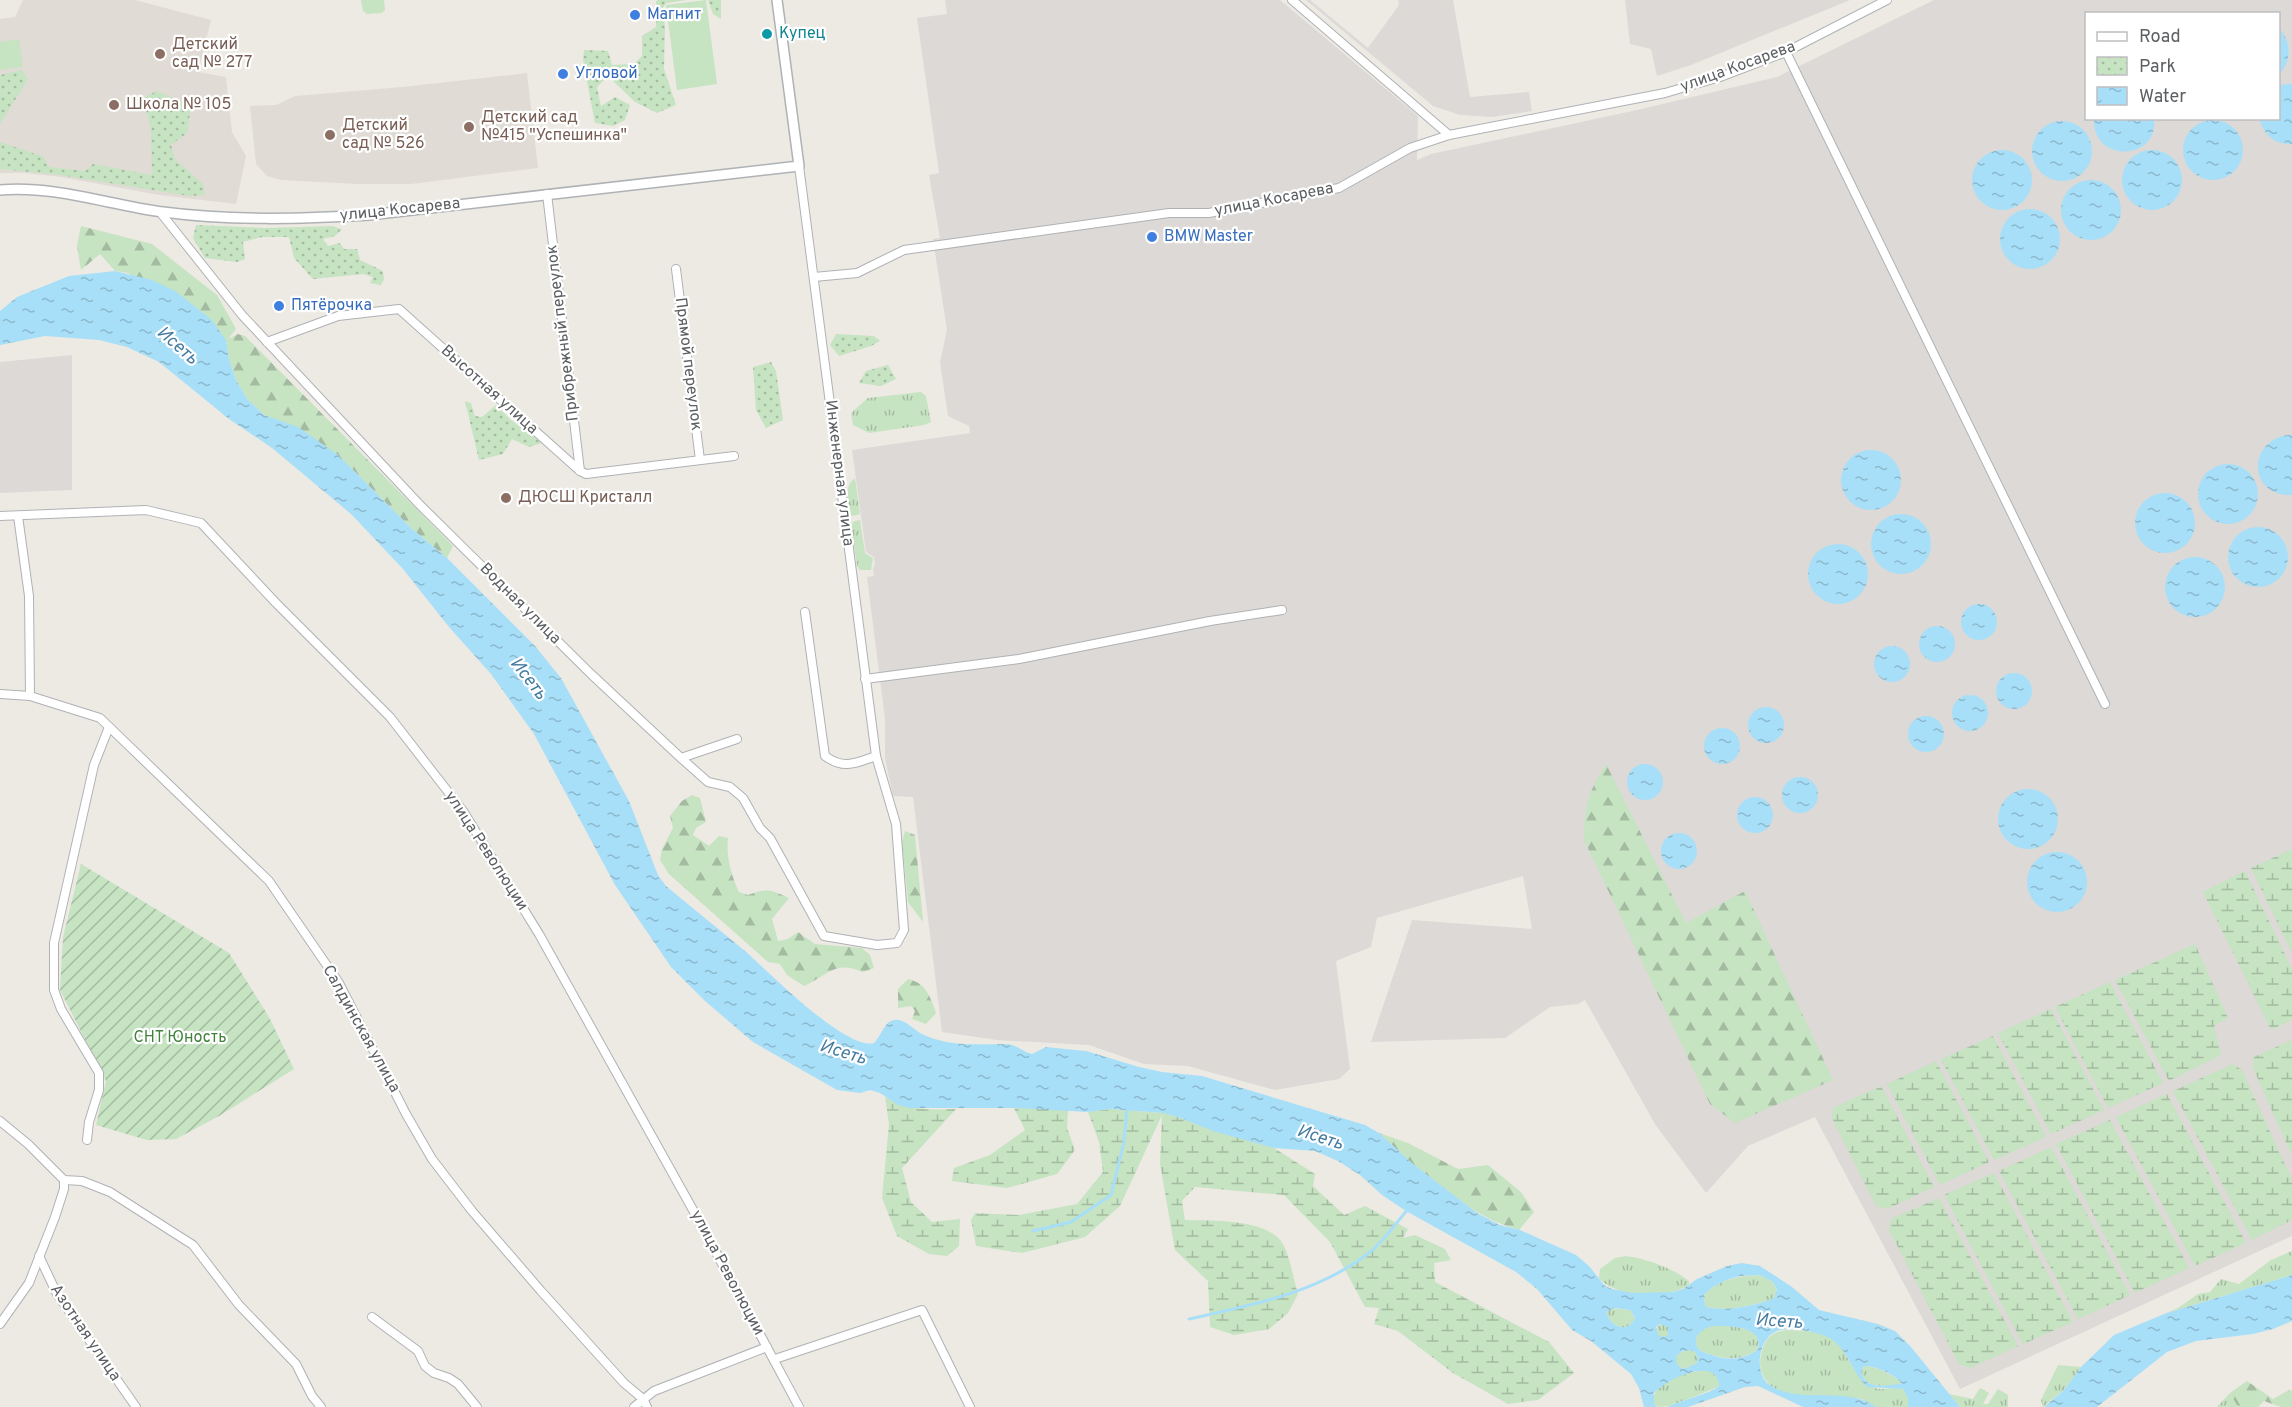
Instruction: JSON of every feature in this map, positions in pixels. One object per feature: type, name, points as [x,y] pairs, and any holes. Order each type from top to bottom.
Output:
[{"type":"street","name":"Инженерная улица","points":[[777,0],[876,756],[896,824],[904,930],[897,943]]},
{"type":"street","points":[[1292,0],[1449,135]]},
{"type":"street","name":"улица Косарева","points":[[814,277],[857,273],[904,250],[1169,213],[1209,213],[1339,188],[1410,148],[1449,135],[1665,93],[1720,77],[1786,52],[1887,0]]},
{"type":"street","points":[[1786,52],[2105,704]]},
{"type":"street","name":"улица Косарева","points":[[0,190],[45,191],[160,212],[252,219],[323,218],[369,215],[800,166]]},
{"type":"street","name":"Прибрежный переулок","points":[[547,194],[579,471]]},
{"type":"street","name":"Водная улица","points":[[160,212],[242,315],[419,504],[591,674],[681,758],[708,782],[730,787],[743,798],[760,828],[770,838],[824,936],[877,945],[897,943]]},
{"type":"street","name":"Прямой переулок","points":[[676,268],[700,460]]},
{"type":"street","name":"Высотная улица","points":[[267,342],[338,316],[399,309],[579,471]]},
{"type":"street","points":[[579,471],[586,474],[734,456]]},
{"type":"street","name":"улица Революции","points":[[0,516],[146,510],[201,523],[276,603],[390,717],[463,811],[539,934],[775,1359],[799,1407]]},
{"type":"street","points":[[18,516],[29,596],[30,696]]},
{"type":"street","points":[[865,679],[1019,659],[1282,609]]},
{"type":"street","points":[[804,612],[825,756],[836,764],[854,764],[876,756]]},
{"type":"street","name":"Салдинская улица","points":[[0,694],[30,696],[100,718],[269,881],[339,983],[406,1114],[432,1159],[472,1211],[548,1299],[624,1383],[643,1399],[647,1407]]},
{"type":"street","points":[[87,1140],[89,1122],[99,1090],[99,1073],[61,1009],[54,990],[54,943],[94,765],[109,727]]},
{"type":"street","points":[[681,758],[737,739]]},
{"type":"street","points":[[0,1121],[28,1144],[64,1180],[82,1181],[110,1192],[193,1245],[239,1305],[296,1364],[312,1396],[321,1407]]},
{"type":"street","points":[[0,1324],[29,1283],[58,1208],[64,1189],[64,1180]]},
{"type":"street","name":"Азотная улица","points":[[39,1256],[57,1294],[136,1407]]},
{"type":"street","points":[[775,1359],[922,1310],[970,1407]]},
{"type":"street","points":[[372,1317],[418,1351],[425,1366],[434,1373],[458,1384],[477,1407]]},
{"type":"street","points":[[634,1407],[654,1391],[767,1347]]},
{"type":"shaded area","name":"Школа № 105","points":[[23,0],[135,0],[211,20],[198,72],[226,77],[232,132],[246,156],[236,204],[159,195],[61,177],[0,173],[0,19],[15,17]]},
{"type":"shaded area","points":[[945,0],[1280,0],[1418,116],[1417,160],[1431,154],[1777,77],[1934,0],[2292,0],[2292,1236],[1960,1389],[1815,1117],[1748,1146],[1706,1193],[1655,1124],[1585,1000],[1578,1004],[1550,1007],[1505,1038],[1371,1042],[1412,920],[1532,929],[1523,876],[1377,918],[1371,947],[1336,961],[1350,1069],[1339,1079],[1275,1090],[1188,1066],[1144,1064],[1089,1045],[997,1040],[942,1032],[913,797],[893,796],[885,758],[885,719],[867,577],[874,576],[875,565],[874,557],[866,552],[852,450],[970,433],[969,426],[948,416],[940,362],[947,330],[933,239],[940,238],[929,175],[939,173],[917,18],[947,14]]},
{"type":"shaded area","points":[[1306,0],[1310,0],[1368,48],[1399,5],[1398,0],[1453,0],[1470,97],[1529,92],[1532,111],[1492,117],[1460,115],[1433,106]]},
{"type":"shaded area","points":[[1625,0],[1850,0],[1691,65],[1657,76],[1651,49],[1630,44]]},
{"type":"shaded area","points":[[527,73],[538,168],[411,184],[358,184],[281,180],[267,176],[256,164],[250,106],[276,105],[295,96]]},
{"type":"shaded area","points":[[72,355],[72,490],[0,493],[0,362]]},
{"type":"green space","points":[[361,0],[384,0],[385,10],[382,13],[367,14],[363,11]]},
{"type":"green space","points":[[687,0],[666,3],[663,8],[664,69],[676,105],[657,113],[635,102],[608,76],[597,87],[601,106],[615,97],[630,105],[625,120],[613,126],[595,123],[583,60],[584,50],[608,51],[612,65],[634,64],[642,56],[642,36],[656,27],[656,1]]},
{"type":"green space","points":[[706,0],[717,84],[677,90],[666,5]]},
{"type":"green space","points":[[708,0],[721,0],[721,19],[713,14]]},
{"type":"green space","points":[[19,39],[23,67],[0,70],[0,42]]},
{"type":"green space","points":[[22,70],[28,79],[0,124],[0,75]]},
{"type":"green space","points":[[157,91],[191,106],[187,133],[171,145],[175,159],[203,184],[205,195],[190,196],[60,175],[0,169],[0,142],[44,157],[49,167],[85,171],[93,164],[152,175],[151,129],[143,98]]},
{"type":"green space","points":[[196,225],[267,228],[332,226],[342,229],[335,236],[323,239],[328,246],[340,243],[344,249],[357,249],[360,260],[383,271],[384,280],[380,285],[370,283],[373,277],[363,274],[313,279],[294,258],[289,237],[262,237],[243,242],[245,259],[237,262],[205,258],[193,238]]},
{"type":"green space","points":[[81,226],[152,244],[217,295],[236,329],[228,339],[238,334],[245,336],[453,546],[447,558],[412,529],[338,455],[279,421],[264,415],[247,399],[236,380],[226,340],[128,273],[115,271],[100,254],[81,270],[77,246]]},
{"type":"green space","points":[[836,334],[874,336],[880,341],[839,356],[830,345]]},
{"type":"green space","points":[[771,362],[776,371],[783,420],[766,428],[756,410],[753,367]]},
{"type":"green space","points":[[888,365],[896,379],[881,386],[859,383],[866,371]]},
{"type":"green space","points":[[921,392],[926,396],[931,422],[869,433],[853,425],[851,413],[868,398]]},
{"type":"green space","points":[[465,401],[471,403],[475,416],[482,417],[496,405],[511,420],[542,443],[529,447],[512,439],[503,454],[479,460]]},
{"type":"green space","points":[[855,478],[860,514],[852,516],[847,494],[849,485]]},
{"type":"green space","points":[[860,520],[865,553],[873,558],[871,570],[860,570],[857,566],[851,524]]},
{"type":"green space","points":[[1606,764],[1686,923],[1745,891],[1833,1080],[1735,1123],[1710,1104],[1584,840],[1588,800]]},
{"type":"green space","points":[[692,795],[700,798],[706,822],[696,828],[693,835],[709,846],[719,836],[728,838],[730,866],[739,892],[748,895],[768,890],[789,898],[772,919],[778,941],[788,939],[798,932],[815,944],[862,948],[870,955],[874,968],[863,972],[838,968],[804,986],[787,975],[780,964],[768,962],[669,874],[660,860],[662,849],[673,828],[670,816],[682,801]]},
{"type":"green space","points":[[905,831],[915,835],[923,922],[908,902],[902,842]]},
{"type":"green space","points":[[2292,849],[2292,953],[2251,868]]},
{"type":"green space","name":"СНТ Юность","points":[[81,864],[229,953],[269,1017],[294,1069],[219,1116],[176,1139],[147,1140],[96,1125],[106,1081],[60,990],[63,937]]},
{"type":"green space","points":[[2245,871],[2292,969],[2292,1020],[2271,1030],[2203,892]]},
{"type":"green space","points":[[2195,944],[2228,1018],[2214,1026],[2221,1055],[2169,1081],[2115,980]]},
{"type":"green space","points":[[908,979],[923,987],[932,1001],[936,1013],[926,1024],[912,1019],[915,1011],[911,1006],[898,1008],[898,989]]},
{"type":"green space","points":[[2110,982],[2163,1083],[2108,1108],[2055,1007]]},
{"type":"green space","points":[[2051,1009],[2104,1110],[2051,1134],[1998,1033]]},
{"type":"green space","points":[[1993,1036],[2046,1137],[1994,1160],[1941,1059]]},
{"type":"green space","points":[[2292,1040],[2292,1156],[2253,1068],[2254,1057]]},
{"type":"green space","points":[[1936,1061],[1989,1162],[1940,1185],[1887,1084]]},
{"type":"green space","points":[[2233,1064],[2242,1070],[2292,1180],[2292,1220],[2252,1240],[2173,1091]]},
{"type":"green space","points":[[1881,1086],[1934,1187],[1887,1209],[1876,1206],[1832,1118],[1833,1108]]},
{"type":"green space","points":[[2167,1094],[2246,1243],[2195,1266],[2116,1117]]},
{"type":"green space","points":[[885,1097],[911,1107],[956,1109],[902,1168],[911,1202],[932,1222],[960,1219],[959,1246],[947,1256],[929,1254],[897,1236],[882,1198],[889,1124]]},
{"type":"green space","points":[[1014,1108],[1068,1109],[1067,1128],[1075,1150],[1057,1174],[1007,1188],[952,1181],[954,1168],[990,1155],[1025,1130]]},
{"type":"green space","points":[[1110,1109],[1163,1113],[1274,1148],[1315,1174],[1313,1186],[1344,1215],[1365,1206],[1408,1229],[1403,1238],[1415,1235],[1445,1249],[1451,1260],[1434,1263],[1435,1282],[1549,1342],[1574,1373],[1538,1400],[1508,1404],[1453,1373],[1398,1331],[1374,1324],[1379,1308],[1365,1307],[1330,1242],[1284,1195],[1195,1187],[1182,1201],[1185,1220],[1224,1221],[1265,1229],[1283,1244],[1298,1294],[1288,1313],[1269,1329],[1234,1335],[1210,1327],[1208,1281],[1175,1250],[1160,1164],[1162,1115],[1120,1206],[1085,1237],[1022,1253],[976,1246],[971,1220],[975,1213],[1019,1215],[1077,1204],[1103,1172],[1099,1142],[1088,1112]]},
{"type":"green space","points":[[2110,1120],[2189,1268],[2135,1293],[2056,1144]]},
{"type":"green space","points":[[1379,1133],[1408,1143],[1458,1169],[1488,1165],[1521,1192],[1534,1212],[1519,1230],[1480,1214],[1444,1190]]},
{"type":"green space","points":[[2051,1147],[2130,1295],[2078,1319],[1999,1171]]},
{"type":"green space","points":[[1994,1173],[2073,1322],[2023,1344],[1944,1195]]},
{"type":"green space","points":[[1939,1198],[2018,1346],[1970,1368],[1959,1364],[1889,1230],[1891,1219]]},
{"type":"green space","points":[[2292,1251],[2292,1275],[2164,1314],[2178,1308],[2198,1294],[2210,1292],[2221,1279],[2239,1284],[2271,1260]]},
{"type":"green space","points":[[1626,1256],[1643,1259],[1667,1268],[1689,1281],[1689,1285],[1669,1293],[1629,1293],[1607,1285],[1599,1278],[1600,1269],[1615,1258]]},
{"type":"green space","points":[[1760,1275],[1773,1282],[1777,1291],[1774,1298],[1739,1307],[1719,1309],[1705,1306],[1704,1295],[1716,1285],[1737,1278]]},
{"type":"green space","points":[[1609,1308],[1630,1310],[1635,1319],[1628,1327],[1619,1327],[1608,1317],[1606,1312]]},
{"type":"green space","points":[[1663,1324],[1668,1326],[1670,1331],[1668,1336],[1663,1338],[1658,1336],[1656,1331],[1658,1326]]},
{"type":"green space","points":[[1712,1325],[1743,1328],[1750,1331],[1756,1335],[1758,1349],[1736,1358],[1714,1356],[1699,1350],[1696,1341],[1698,1334]]},
{"type":"green space","points":[[1788,1330],[1814,1332],[1829,1337],[1842,1349],[1856,1372],[1868,1385],[1878,1389],[1903,1389],[1908,1398],[1908,1407],[1875,1407],[1857,1398],[1802,1400],[1773,1388],[1766,1381],[1762,1372],[1760,1363],[1762,1351],[1771,1336]]},
{"type":"green space","points":[[1690,1350],[1695,1352],[1698,1358],[1697,1363],[1684,1369],[1677,1364],[1676,1355]]},
{"type":"green space","points":[[2058,1365],[2081,1367],[2064,1390],[2043,1407],[2041,1400]]},
{"type":"green space","points":[[1864,1366],[1888,1373],[1901,1382],[1900,1385],[1876,1386],[1867,1382],[1861,1371]]},
{"type":"green space","points":[[1708,1370],[1717,1376],[1719,1386],[1668,1406],[1654,1405],[1657,1389],[1664,1383],[1691,1372]]},
{"type":"green space","points":[[2247,1381],[2273,1399],[2289,1390],[2292,1391],[2292,1407],[2281,1407],[2264,1401],[2258,1407],[2238,1407],[2230,1393]]},
{"type":"green space","points":[[1980,1388],[1989,1393],[1983,1404],[1988,1404],[1998,1389],[2008,1395],[2008,1407],[1960,1407],[1949,1394],[1973,1399]]},
{"type":"green space","points":[[2230,1393],[2238,1407],[2217,1407]]},
{"type":"water","points":[[2280,29],[2286,38],[2289,51],[2280,74]]},
{"type":"water","points":[[2292,84],[2292,144],[2275,141],[2264,130],[2259,120],[2280,120],[2280,85]]},
{"type":"water","points":[[2094,120],[2154,120],[2153,133],[2146,143],[2136,149],[2113,150],[2103,143],[2096,133]]},
{"type":"water","points":[[2207,120],[2219,120],[2230,125],[2238,133],[2243,150],[2241,162],[2230,175],[2219,180],[2207,180],[2196,175],[2188,167],[2183,156],[2183,144],[2188,133],[2196,125]]},
{"type":"water","points":[[2056,121],[2068,121],[2079,126],[2087,134],[2092,151],[2090,163],[2079,176],[2068,181],[2056,181],[2045,176],[2037,168],[2032,157],[2032,145],[2037,134],[2045,126]]},
{"type":"water","points":[[1996,150],[2008,150],[2019,155],[2027,163],[2032,180],[2030,192],[2019,205],[2008,210],[1996,210],[1985,205],[1977,197],[1972,186],[1972,174],[1977,163],[1985,155]]},
{"type":"water","points":[[2146,150],[2158,150],[2169,155],[2177,163],[2182,180],[2180,192],[2169,205],[2158,210],[2146,210],[2135,205],[2127,197],[2122,186],[2122,174],[2127,163],[2135,155]]},
{"type":"water","points":[[2085,180],[2097,180],[2108,185],[2116,193],[2121,210],[2119,222],[2108,235],[2097,240],[2085,240],[2074,235],[2066,227],[2061,216],[2061,204],[2066,193],[2074,185]]},
{"type":"water","points":[[2024,209],[2036,209],[2047,214],[2055,222],[2060,239],[2058,251],[2047,264],[2036,269],[2024,269],[2013,264],[2005,256],[2000,245],[2000,233],[2005,222],[2013,214]]},
{"type":"water","name":"Исеть","points":[[115,271],[152,280],[175,291],[212,320],[226,340],[236,380],[247,399],[264,415],[298,427],[338,455],[412,529],[447,558],[535,646],[561,678],[629,801],[658,875],[666,886],[745,951],[808,1008],[845,1035],[861,1042],[874,1043],[886,1025],[891,1021],[900,1020],[924,1035],[944,1041],[965,1044],[1010,1044],[1032,1054],[1046,1047],[1086,1051],[1162,1072],[1202,1076],[1365,1125],[1379,1133],[1413,1164],[1477,1213],[1500,1225],[1520,1230],[1576,1255],[1589,1266],[1605,1286],[1633,1293],[1673,1292],[1727,1266],[1742,1263],[1760,1266],[1792,1287],[1819,1310],[1878,1324],[1895,1331],[1960,1407],[1908,1407],[1908,1398],[1903,1389],[1867,1387],[1842,1349],[1831,1339],[1813,1332],[1789,1329],[1777,1331],[1771,1335],[1762,1347],[1761,1370],[1767,1383],[1792,1394],[1850,1397],[1863,1400],[1876,1407],[1803,1407],[1758,1386],[1745,1387],[1688,1407],[1667,1407],[1719,1386],[1716,1377],[1710,1372],[1701,1371],[1669,1382],[1654,1393],[1654,1405],[1658,1407],[1644,1407],[1639,1388],[1631,1374],[1591,1341],[1572,1330],[1537,1289],[1516,1272],[1406,1211],[1382,1195],[1360,1175],[1338,1161],[1315,1151],[1274,1148],[1213,1131],[1163,1113],[1110,1109],[1088,1112],[1014,1108],[910,1108],[898,1105],[880,1093],[870,1090],[860,1093],[837,1090],[753,1042],[705,1001],[671,967],[615,885],[534,734],[491,674],[449,627],[403,569],[351,514],[272,448],[229,419],[159,362],[127,347],[99,340],[45,336],[0,345],[0,311],[17,297],[69,276]],"holes":[[[1760,1275],[1773,1282],[1777,1290],[1774,1298],[1760,1303],[1719,1309],[1705,1306],[1704,1295],[1720,1283],[1740,1276]],[[1614,1308],[1630,1310],[1635,1318],[1628,1326],[1619,1327],[1606,1312]],[[1660,1324],[1668,1327],[1668,1335],[1664,1337],[1658,1335],[1656,1327]],[[1712,1326],[1743,1328],[1756,1335],[1758,1349],[1744,1357],[1736,1358],[1721,1358],[1699,1350],[1696,1338]],[[1690,1350],[1695,1352],[1698,1358],[1697,1363],[1684,1369],[1677,1364],[1677,1355]],[[1864,1366],[1869,1366],[1901,1382],[1882,1386],[1871,1384],[1863,1377],[1861,1371]]]},
{"type":"water","points":[[2292,435],[2292,495],[2278,493],[2268,488],[2261,479],[2258,469],[2259,458],[2264,448],[2273,440]]},
{"type":"water","points":[[1865,450],[1877,450],[1888,455],[1896,463],[1901,480],[1899,492],[1888,505],[1877,510],[1865,510],[1854,505],[1846,497],[1841,486],[1841,474],[1846,463],[1854,455]]},
{"type":"water","points":[[2222,464],[2234,464],[2245,469],[2253,477],[2258,494],[2256,506],[2245,519],[2234,524],[2222,524],[2211,519],[2203,511],[2198,500],[2198,488],[2203,477],[2211,469]]},
{"type":"water","points":[[2159,493],[2171,493],[2182,498],[2190,506],[2195,523],[2193,535],[2182,548],[2171,553],[2159,553],[2148,548],[2140,540],[2135,529],[2135,517],[2140,506],[2148,498]]},
{"type":"water","points":[[1895,514],[1907,514],[1918,519],[1926,527],[1931,544],[1929,556],[1918,569],[1907,574],[1895,574],[1884,569],[1876,561],[1871,550],[1871,538],[1876,527],[1884,519]]},
{"type":"water","points":[[2252,527],[2264,527],[2275,532],[2283,540],[2288,557],[2286,569],[2275,582],[2264,587],[2252,587],[2241,582],[2233,574],[2228,563],[2228,551],[2233,540],[2241,532]]},
{"type":"water","points":[[1832,544],[1844,544],[1855,549],[1863,557],[1868,574],[1866,586],[1855,599],[1844,604],[1832,604],[1821,599],[1813,591],[1808,580],[1808,568],[1813,557],[1821,549]]},
{"type":"water","points":[[2189,557],[2201,557],[2212,562],[2220,570],[2225,587],[2223,599],[2212,612],[2201,617],[2189,617],[2178,612],[2170,604],[2165,593],[2165,581],[2170,570],[2178,562]]},
{"type":"water","points":[[1979,604],[1991,610],[1997,622],[1991,634],[1979,640],[1967,634],[1961,622],[1967,610]]},
{"type":"water","points":[[1937,626],[1949,632],[1955,644],[1949,656],[1937,662],[1925,656],[1919,644],[1925,632]]},
{"type":"water","points":[[1892,646],[1904,652],[1910,664],[1904,676],[1892,682],[1880,676],[1874,664],[1880,652]]},
{"type":"water","points":[[2014,673],[2026,679],[2032,691],[2026,703],[2014,709],[2002,703],[1996,691],[2002,679]]},
{"type":"water","points":[[1970,695],[1982,701],[1988,713],[1982,725],[1970,731],[1958,725],[1952,713],[1958,701]]},
{"type":"water","points":[[1766,707],[1778,713],[1784,725],[1778,737],[1766,743],[1754,737],[1748,725],[1754,713]]},
{"type":"water","points":[[1926,716],[1938,722],[1944,734],[1938,746],[1926,752],[1914,746],[1908,734],[1914,722]]},
{"type":"water","points":[[1722,728],[1734,734],[1740,746],[1734,758],[1722,764],[1710,758],[1704,746],[1710,734]]},
{"type":"water","points":[[1645,764],[1657,770],[1663,782],[1657,794],[1645,800],[1633,794],[1627,782],[1633,770]]},
{"type":"water","points":[[1800,777],[1812,783],[1818,795],[1812,807],[1800,813],[1788,807],[1782,795],[1788,783]]},
{"type":"water","points":[[2022,789],[2034,789],[2045,794],[2053,802],[2058,819],[2056,831],[2045,844],[2034,849],[2022,849],[2011,844],[2003,836],[1998,825],[1998,813],[2003,802],[2011,794]]},
{"type":"water","points":[[1755,797],[1767,803],[1773,815],[1767,827],[1755,833],[1743,827],[1737,815],[1743,803]]},
{"type":"water","points":[[1679,833],[1691,839],[1697,851],[1691,863],[1679,869],[1667,863],[1661,851],[1667,839]]},
{"type":"water","points":[[2051,852],[2063,852],[2074,857],[2082,865],[2087,882],[2085,894],[2074,907],[2063,912],[2051,912],[2040,907],[2032,899],[2027,888],[2027,876],[2032,865],[2040,857]]},
{"type":"water","points":[[2292,1275],[2292,1321],[2253,1334],[2196,1341],[2167,1352],[2097,1407],[2044,1407],[2064,1390],[2081,1367],[2114,1335],[2164,1314]]},
{"type":"waterway","points":[[1033,1231],[1071,1222],[1111,1195],[1124,1142],[1127,1109]]},
{"type":"waterway","points":[[1189,1319],[1260,1303],[1328,1278],[1369,1253],[1409,1208]]},
{"type":"place","name":"Магнит","points":[[635,15]]},
{"type":"place","name":"Купец","points":[[767,34]]},
{"type":"place","name":"Детcкий сад № 277","points":[[160,54]]},
{"type":"place","name":"Угловой","points":[[563,74]]},
{"type":"place","name":"Школа № 105","points":[[114,105]]},
{"type":"place","name":"Детский сад №415 \"Успешинка\"","points":[[469,127]]},
{"type":"place","name":"Детcкий сад № 526","points":[[330,135]]},
{"type":"place","name":"BMW Master","points":[[1152,237]]},
{"type":"place","name":"Пятёрочка","points":[[279,306]]},
{"type":"place","name":"ДЮСШ Кристалл","points":[[506,498]]}]
